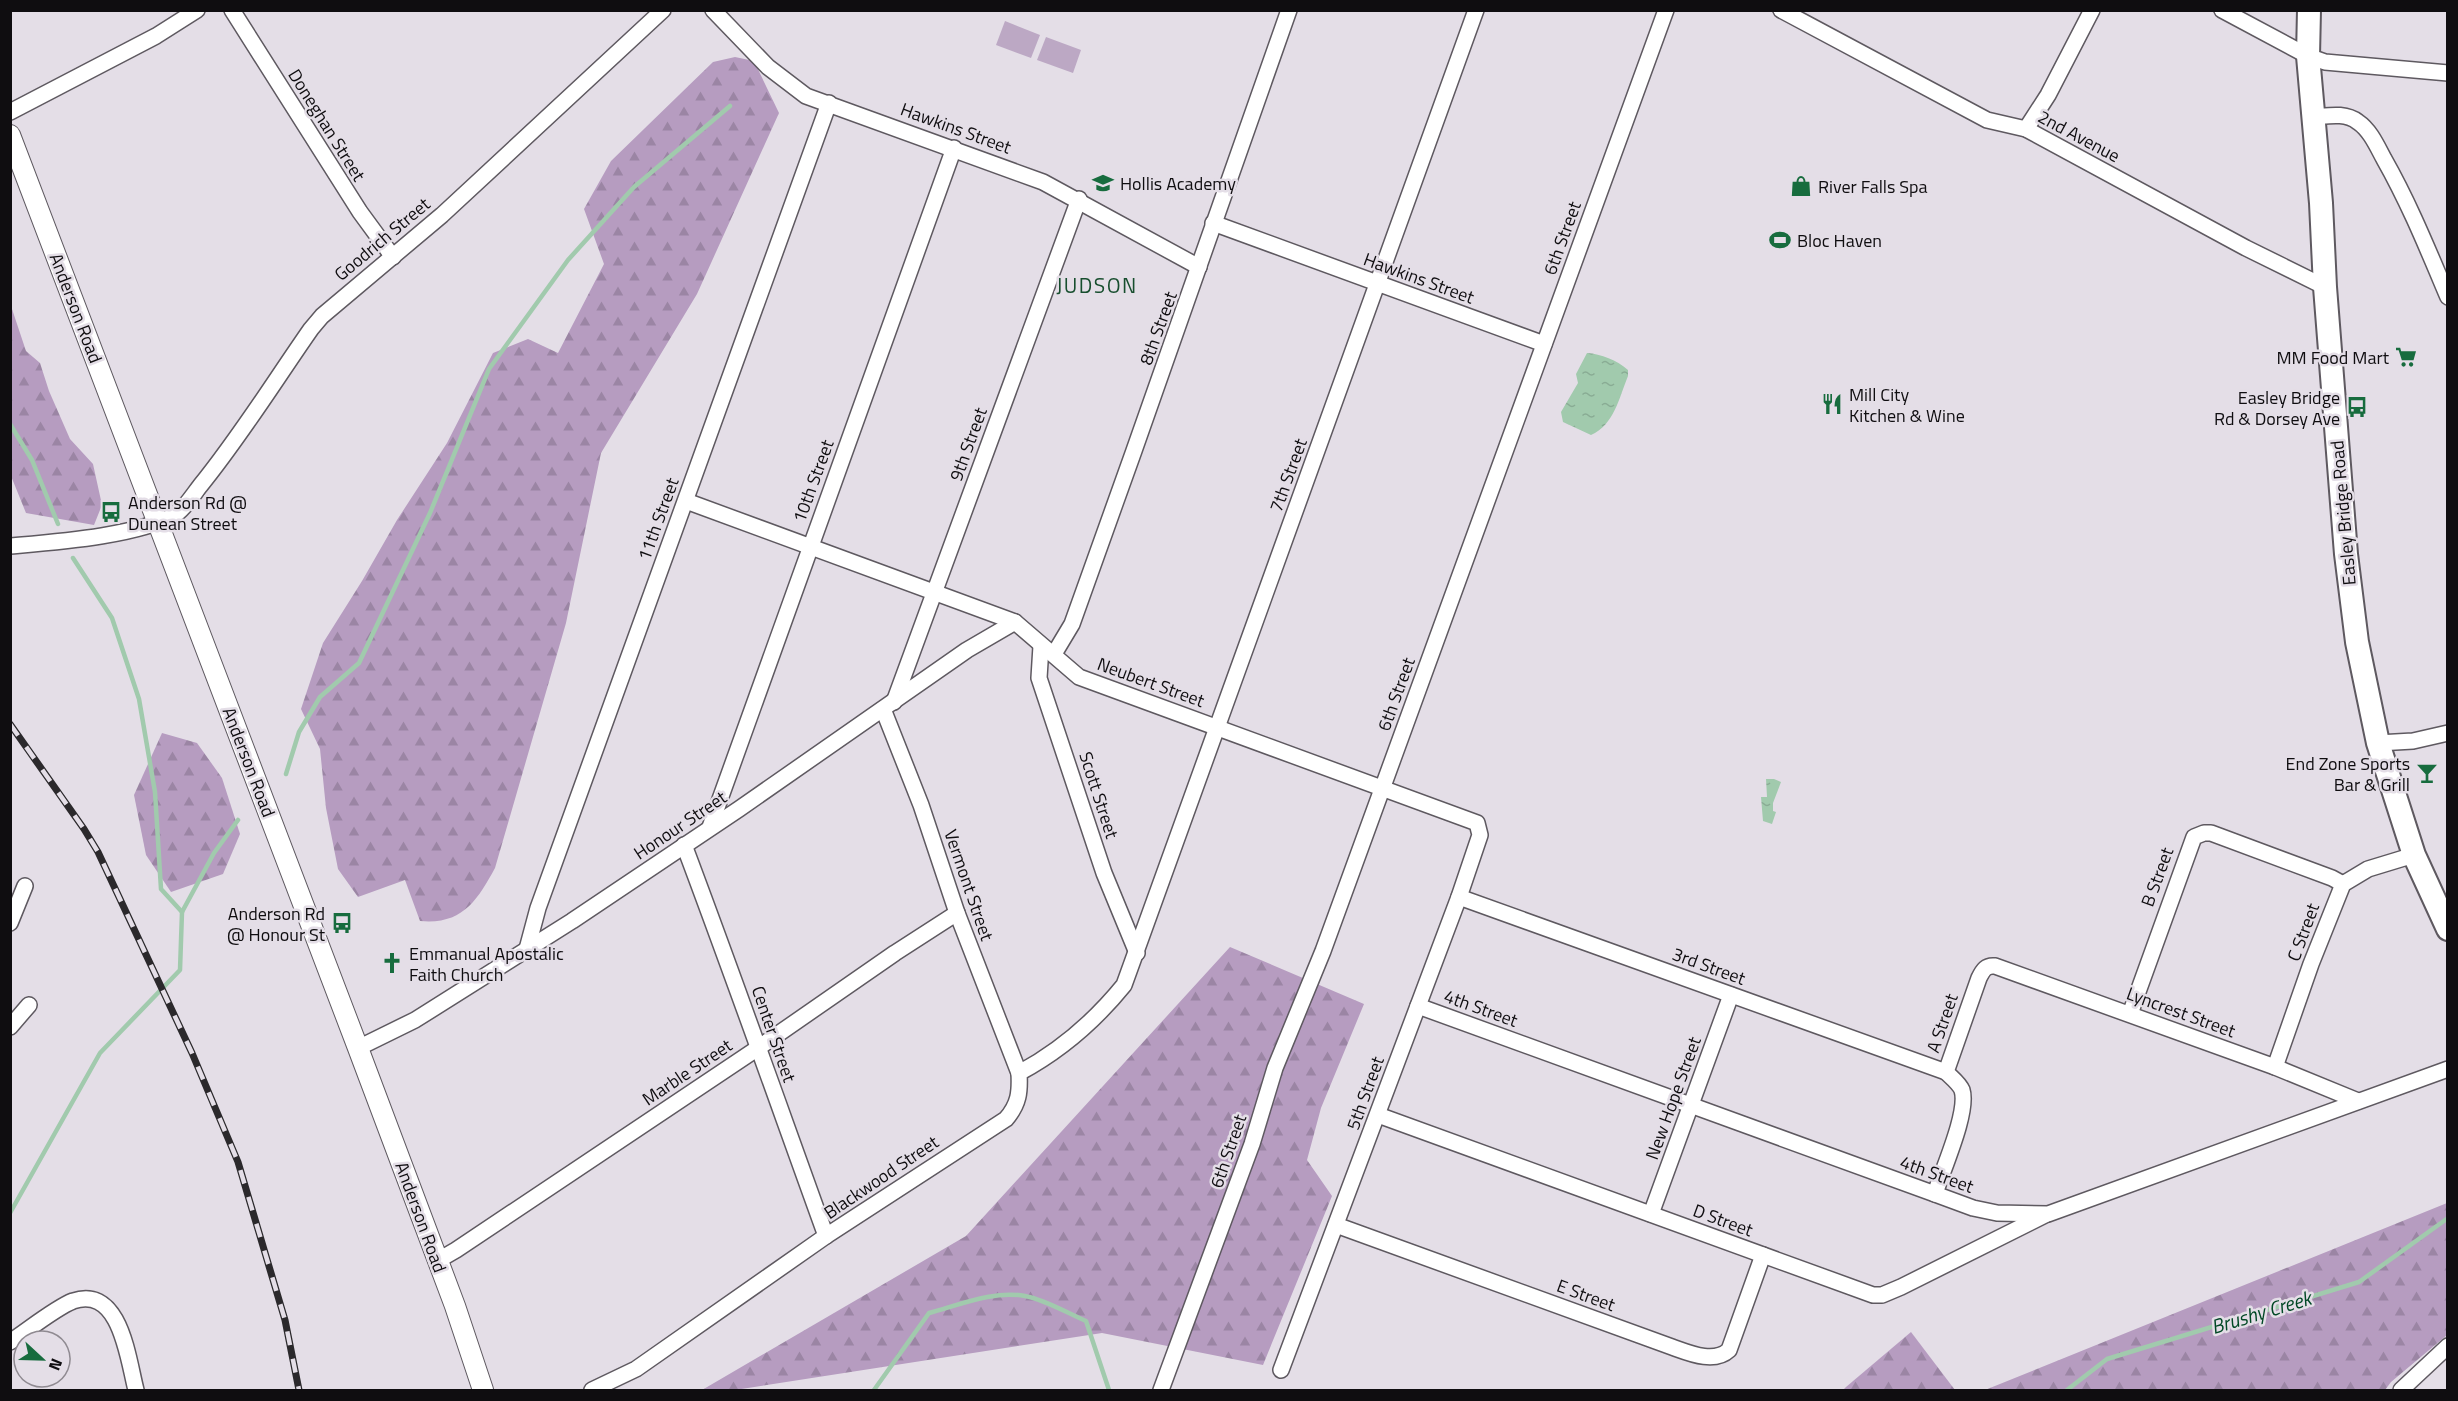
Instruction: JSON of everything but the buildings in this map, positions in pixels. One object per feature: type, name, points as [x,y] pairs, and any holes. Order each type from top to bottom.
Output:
[{"type":"highway","name":"Easley Bridge Road","points":[[2309,10],[2308,56],[2321,203],[2325,287],[2350,591],[2357,642],[2378,743],[2414,855],[2448,929]]},
{"type":"main road","name":"Anderson Road","points":[[10,135],[358,1048],[455,1306],[483,1390]]},
{"type":"street","points":[[10,112],[156,36],[197,10]]},
{"type":"street","name":"Doneghan Street","points":[[232,10],[360,213],[393,257]]},
{"type":"street","name":"Goodrich Street","points":[[158,523],[178,513],[216,466],[310,329],[333,306],[442,215],[663,10]]},
{"type":"street","name":"Hawkins Street","points":[[713,10],[784,81],[806,96],[1043,182],[1079,199],[1117,223],[1199,267]]},
{"type":"street","name":"8th Street","points":[[1047,650],[1072,624],[1289,10]]},
{"type":"street","name":"7th Street","points":[[1137,953],[1476,10]]},
{"type":"street","name":"6th Street","points":[[1161,1390],[1252,1144],[1275,1068],[1323,951],[1666,10]]},
{"type":"street","name":"2nd Avenue","points":[[1780,10],[1987,120],[2025,129],[2246,248],[2325,287]]},
{"type":"street","points":[[2025,129],[2048,95],[2092,10]]},
{"type":"street","points":[[2222,10],[2308,56],[2325,62],[2448,73]]},
{"type":"street","name":"11th Street","points":[[527,949],[538,908],[829,103]]},
{"type":"street","points":[[2313,117],[2340,115],[2349,117],[2363,126],[2374,141],[2412,212],[2448,297]]},
{"type":"street","name":"10th Street","points":[[710,827],[954,148]]},
{"type":"street","name":"9th Street","points":[[889,706],[1079,199]]},
{"type":"street","name":"Hawkins Street","points":[[1213,223],[1544,344]]},
{"type":"street","name":"Neubert Street","points":[[686,501],[1015,622],[1079,677],[1470,820],[1477,824],[1479,829]]},
{"type":"street","points":[[10,546],[52,542],[158,523]]},
{"type":"street","name":"Honour Street","points":[[358,1048],[415,1020],[527,949],[684,845],[968,650],[1015,622]]},
{"type":"street","name":"Scott Street","points":[[1047,650],[1039,678],[1104,873],[1137,953]]},
{"type":"street","name":"Vermont Street","points":[[889,706],[957,913],[1018,1072]]},
{"type":"street","points":[[2378,743],[2413,741],[2448,733]]},
{"type":"street","name":"5th Street","points":[[1281,1370],[1459,897],[1480,835],[1479,829]]},
{"type":"street","name":"B Street","points":[[2130,1014],[2194,837],[2211,833],[2343,884]]},
{"type":"street","name":"Center Street","points":[[684,845],[826,1236]]},
{"type":"street","points":[[2343,884],[2368,869],[2414,855]]},
{"type":"street","name":"C Street","points":[[2275,1067],[2343,884]]},
{"type":"street","points":[[10,922],[26,886]]},
{"type":"street","name":"3rd Street","points":[[1459,897],[1946,1072]]},
{"type":"street","name":"Marble Street","points":[[437,1261],[456,1251],[957,913]]},
{"type":"street","points":[[1018,1072],[1065,1044],[1105,1009],[1128,977],[1137,953]]},
{"type":"street","name":"Lyncrest Street","points":[[1989,966],[1995,966],[2275,1067],[2358,1101]]},
{"type":"street","name":"A Street","points":[[1935,1194],[1963,1111],[1962,1091],[1946,1072],[1979,978],[1983,970],[1989,966]]},
{"type":"street","name":"New Hope Street","points":[[1651,1214],[1731,994]]},
{"type":"street","points":[[10,1027],[29,1005]]},
{"type":"street","name":"4th Street","points":[[1418,1006],[1973,1208],[1997,1213],[2048,1214],[2448,1070]]},
{"type":"street","name":"Blackwood Street","points":[[592,1390],[636,1369],[826,1236],[1006,1119],[1019,1097],[1018,1072]]},
{"type":"street","name":"D Street","points":[[1378,1115],[1873,1295],[1882,1295],[2048,1214]]},
{"type":"street","name":"E Street","points":[[1336,1225],[1672,1347],[1704,1356],[1718,1357],[1729,1350],[1763,1255]]},
{"type":"street","points":[[10,1342],[73,1301],[93,1300],[104,1304],[113,1313],[119,1325],[136,1390]]},
{"type":"street","points":[[2401,1390],[2448,1346]]},
{"type":"green space","points":[[735,57],[754,61],[779,113],[697,294],[601,453],[566,623],[495,868],[474,900],[457,915],[447,919],[420,921],[405,880],[358,897],[338,869],[326,808],[320,749],[301,709],[323,643],[397,520],[447,443],[493,353],[528,339],[558,353],[604,264],[584,209],[611,161],[713,62]]},
{"type":"green space","points":[[10,303],[26,351],[40,363],[49,391],[70,439],[93,464],[102,505],[94,525],[26,513],[11,476]]},
{"type":"green space","points":[[162,733],[197,743],[222,778],[240,834],[223,874],[171,892],[146,855],[134,795]]},
{"type":"green space","points":[[1230,947],[1364,1004],[1321,1108],[1307,1160],[1332,1196],[1263,1365],[1102,1333],[735,1390],[702,1390],[966,1236]]},
{"type":"green space","points":[[2447,1203],[2447,1335],[2391,1382],[2385,1390],[1985,1390]]},
{"type":"green space","points":[[1911,1332],[1955,1390],[1843,1390],[1846,1387]]},
{"type":"shaded area","points":[[1005,21],[1040,35],[1031,58],[996,45]]},
{"type":"shaded area","points":[[1046,37],[1081,50],[1073,73],[1037,60]]},
{"type":"water","points":[[1587,353],[1609,358],[1628,370],[1628,376],[1610,418],[1605,425],[1591,435],[1563,422],[1561,412],[1578,383],[1576,374]]},
{"type":"water","points":[[1766,779],[1781,782],[1773,803],[1773,811],[1776,812],[1772,824],[1763,821],[1761,797],[1767,797]]},
{"type":"waterway","points":[[286,774],[299,732],[320,697],[359,663],[430,513],[489,369],[568,260],[634,187],[730,106]]},
{"type":"waterway","points":[[10,424],[32,460],[58,524]]},
{"type":"waterway","points":[[73,558],[112,618],[139,699],[155,792],[161,889],[182,912]]},
{"type":"waterway","points":[[10,1213],[100,1053],[180,970],[182,912],[214,853],[238,820]]},
{"type":"waterway","name":"Brushy Creek","points":[[2067,1390],[2107,1359],[2359,1282],[2448,1218]]},
{"type":"waterway","name":"Brushy Creek","points":[[874,1390],[929,1313],[977,1299],[1001,1295],[1025,1296],[1041,1300],[1086,1321],[1109,1390]]},
{"type":"railway","points":[[10,724],[98,852],[192,1053],[238,1162],[285,1320],[299,1390]]},
{"type":"place","name":"Hollis Academy","points":[[1103,183]]},
{"type":"place","name":"River Falls Spa","points":[[1801,186]]},
{"type":"place","name":"Bloc Haven","points":[[1780,240]]},
{"type":"place","name":"MM Food Mart","points":[[2406,357]]},
{"type":"place","name":"Mill City Kitchen & Wine","points":[[1832,404]]},
{"type":"place","name":"Easley Bridge Rd & Dorsey Ave","points":[[2357,407]]},
{"type":"place","name":"Anderson Rd @ Dunean Street","points":[[111,512]]},
{"type":"place","name":"End Zone Sports Bar & Grill","points":[[2427,773]]},
{"type":"place","name":"Anderson Rd @ Honour St","points":[[342,923]]},
{"type":"place","name":"Emmanual Apostalic Faith Church","points":[[392,963]]},
{"type":"district","name":"JUDSON","points":[[1097,285]]}]
